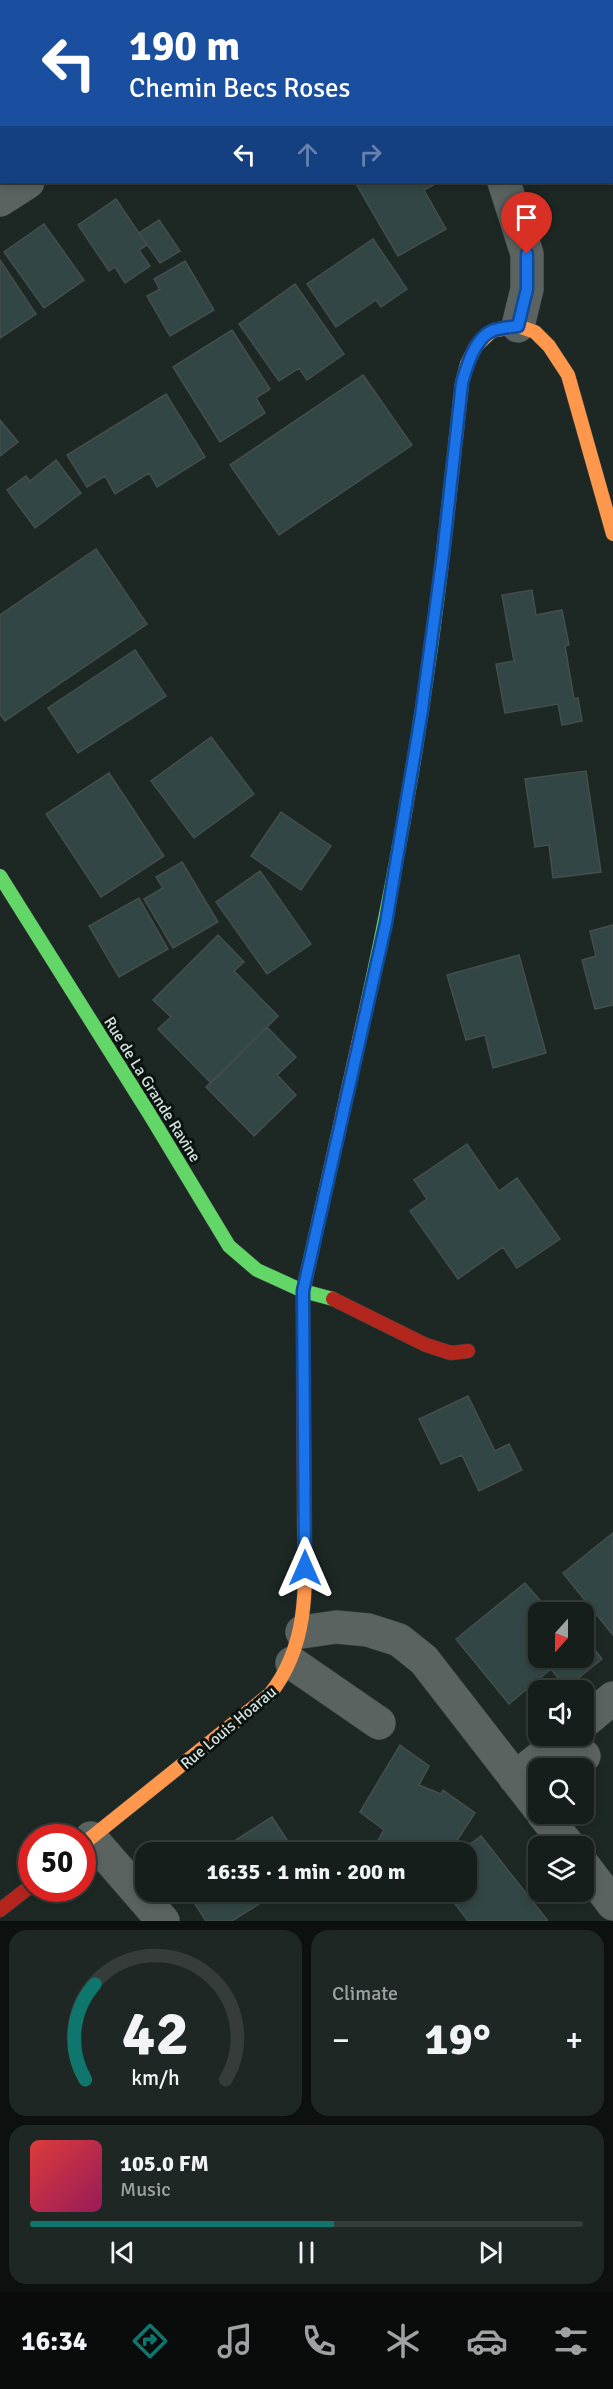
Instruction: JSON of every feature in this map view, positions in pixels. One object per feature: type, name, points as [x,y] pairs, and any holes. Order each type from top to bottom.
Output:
[{"type":"main road","points":[[518,326],[535,332],[549,346],[568,375],[613,534]]},
{"type":"main road","name":"Rue Louis Hoarau","points":[[96,1835],[270,1694],[283,1679],[292,1663],[302,1632],[305,1602],[303,1291],[386,923],[421,716],[443,554],[462,383],[467,364],[476,346],[492,331],[518,326]]},
{"type":"main road","name":"Rue de La Grande Ravine","points":[[0,876],[229,1246],[257,1270],[303,1291]]},
{"type":"main road","points":[[303,1291],[333,1299],[426,1346],[451,1353],[468,1351]]},
{"type":"main road","points":[[0,1910],[18,1896]]},
{"type":"street","points":[[0,200],[26,183]]},
{"type":"street","points":[[504,183],[527,254],[527,289],[518,326]]},
{"type":"street","points":[[302,1632],[336,1627],[368,1630],[399,1640],[424,1660],[528,1792]]},
{"type":"street","points":[[292,1663],[379,1723]]},
{"type":"street","points":[[594,1714],[613,1698]]},
{"type":"street","name":"Rue Louis Hoarau","points":[[96,1851],[163,1921]]},
{"type":"street","points":[[594,1879],[613,1904]]},
{"type":"building","points":[[356,183],[437,183],[424,190],[446,229],[398,256]]},
{"type":"building","points":[[116,199],[147,245],[139,250],[150,266],[125,283],[115,267],[109,271],[78,225]]},
{"type":"building","points":[[159,220],[180,251],[160,263],[139,233]]},
{"type":"building","points":[[44,224],[84,280],[44,308],[4,252]]},
{"type":"building","points":[[373,239],[407,289],[381,307],[376,300],[336,327],[307,284]]},
{"type":"building","points":[[0,260],[36,314],[0,338]]},
{"type":"building","points":[[185,261],[214,310],[170,336],[147,296],[160,289],[154,279]]},
{"type":"building","points":[[295,284],[344,354],[307,380],[299,368],[279,381],[239,324]]},
{"type":"building","points":[[232,330],[270,389],[256,398],[265,413],[220,442],[173,367]]},
{"type":"building","points":[[363,375],[412,445],[279,535],[230,465]]},
{"type":"building","points":[[166,394],[205,457],[157,487],[149,473],[115,494],[105,476],[87,487],[67,455]]},
{"type":"building","points":[[0,420],[18,442],[0,456]]},
{"type":"building","points":[[56,460],[81,493],[35,528],[7,490],[26,476],[30,481]]},
{"type":"building","points":[[96,549],[147,624],[5,721],[0,714],[0,615]]},
{"type":"building","points":[[532,590],[536,615],[562,610],[569,645],[565,646],[574,699],[578,698],[582,721],[562,725],[558,704],[505,713],[496,664],[514,661],[502,595]]},
{"type":"building","points":[[135,650],[166,696],[78,753],[48,708]]},
{"type":"building","points":[[211,737],[254,794],[194,838],[151,781]]},
{"type":"building","points":[[586,771],[601,872],[553,878],[549,845],[535,847],[525,779]]},
{"type":"building","points":[[109,773],[164,856],[101,897],[46,814]]},
{"type":"building","points":[[281,812],[331,846],[301,890],[251,856]]},
{"type":"building","points":[[182,862],[218,922],[173,948],[144,899],[163,888],[156,877]]},
{"type":"building","points":[[260,871],[311,944],[267,974],[216,902]]},
{"type":"building","points":[[139,898],[168,949],[119,977],[89,926]]},
{"type":"building","points":[[613,925],[613,1005],[595,1009],[582,960],[596,956],[590,931]]},
{"type":"building","points":[[218,935],[244,962],[234,971],[278,1016],[211,1083],[158,1029],[171,1017],[153,1000]]},
{"type":"building","points":[[519,955],[546,1053],[493,1068],[485,1035],[466,1040],[447,975]]},
{"type":"building","points":[[267,1027],[296,1057],[277,1075],[296,1095],[254,1136],[206,1087]]},
{"type":"building","points":[[467,1144],[499,1191],[517,1178],[560,1239],[517,1268],[503,1247],[458,1279],[410,1211],[427,1199],[414,1180]]},
{"type":"building","points":[[468,1396],[495,1451],[509,1444],[522,1470],[479,1491],[462,1455],[441,1464],[419,1419]]},
{"type":"building","points":[[613,1533],[613,1635],[594,1611],[594,1602],[586,1602],[563,1573]]},
{"type":"building","points":[[525,1583],[541,1602],[528,1602],[528,1668],[591,1668],[576,1680],[560,1680],[551,1669],[538,1680],[528,1680],[528,1688],[509,1704],[456,1639]]},
{"type":"building","points":[[594,1649],[602,1659],[594,1665]]},
{"type":"building","points":[[400,1745],[429,1766],[419,1785],[441,1794],[443,1790],[475,1813],[456,1842],[377,1842],[384,1830],[360,1812]]},
{"type":"building","points":[[272,1817],[288,1842],[233,1842]]},
{"type":"building","points":[[481,1836],[528,1896],[528,1902],[533,1902],[548,1921],[468,1921],[454,1902],[477,1902],[477,1842],[473,1842]]},
{"type":"building","points":[[194,1902],[262,1902],[232,1921],[206,1921]]},
{"type":"traffic: fast","points":[[368,1000],[393,881],[414,761],[447,519]]},
{"type":"traffic: fast","points":[[0,876],[229,1246],[257,1270],[303,1291],[333,1299]]},
{"type":"traffic: slow","points":[[447,519],[462,383],[467,364],[476,346],[492,331],[518,326],[535,332],[549,346],[568,375],[613,534]]},
{"type":"traffic: slow","points":[[303,1307],[303,1291],[368,1000]]},
{"type":"traffic: slow","points":[[96,1834],[270,1694],[284,1674],[293,1652],[303,1608],[304,1514]]},
{"type":"traffic: jam","points":[[333,1299],[426,1345],[451,1353],[468,1351]]},
{"type":"traffic: jam","points":[[303,1307],[304,1514]]},
{"type":"traffic: jam","points":[[0,1910],[18,1896]]},
{"type":"route","points":[[305,1568],[303,1291],[386,923],[421,716],[443,554],[462,383],[467,364],[476,346],[492,331],[518,326],[527,289],[527,254]]}]
